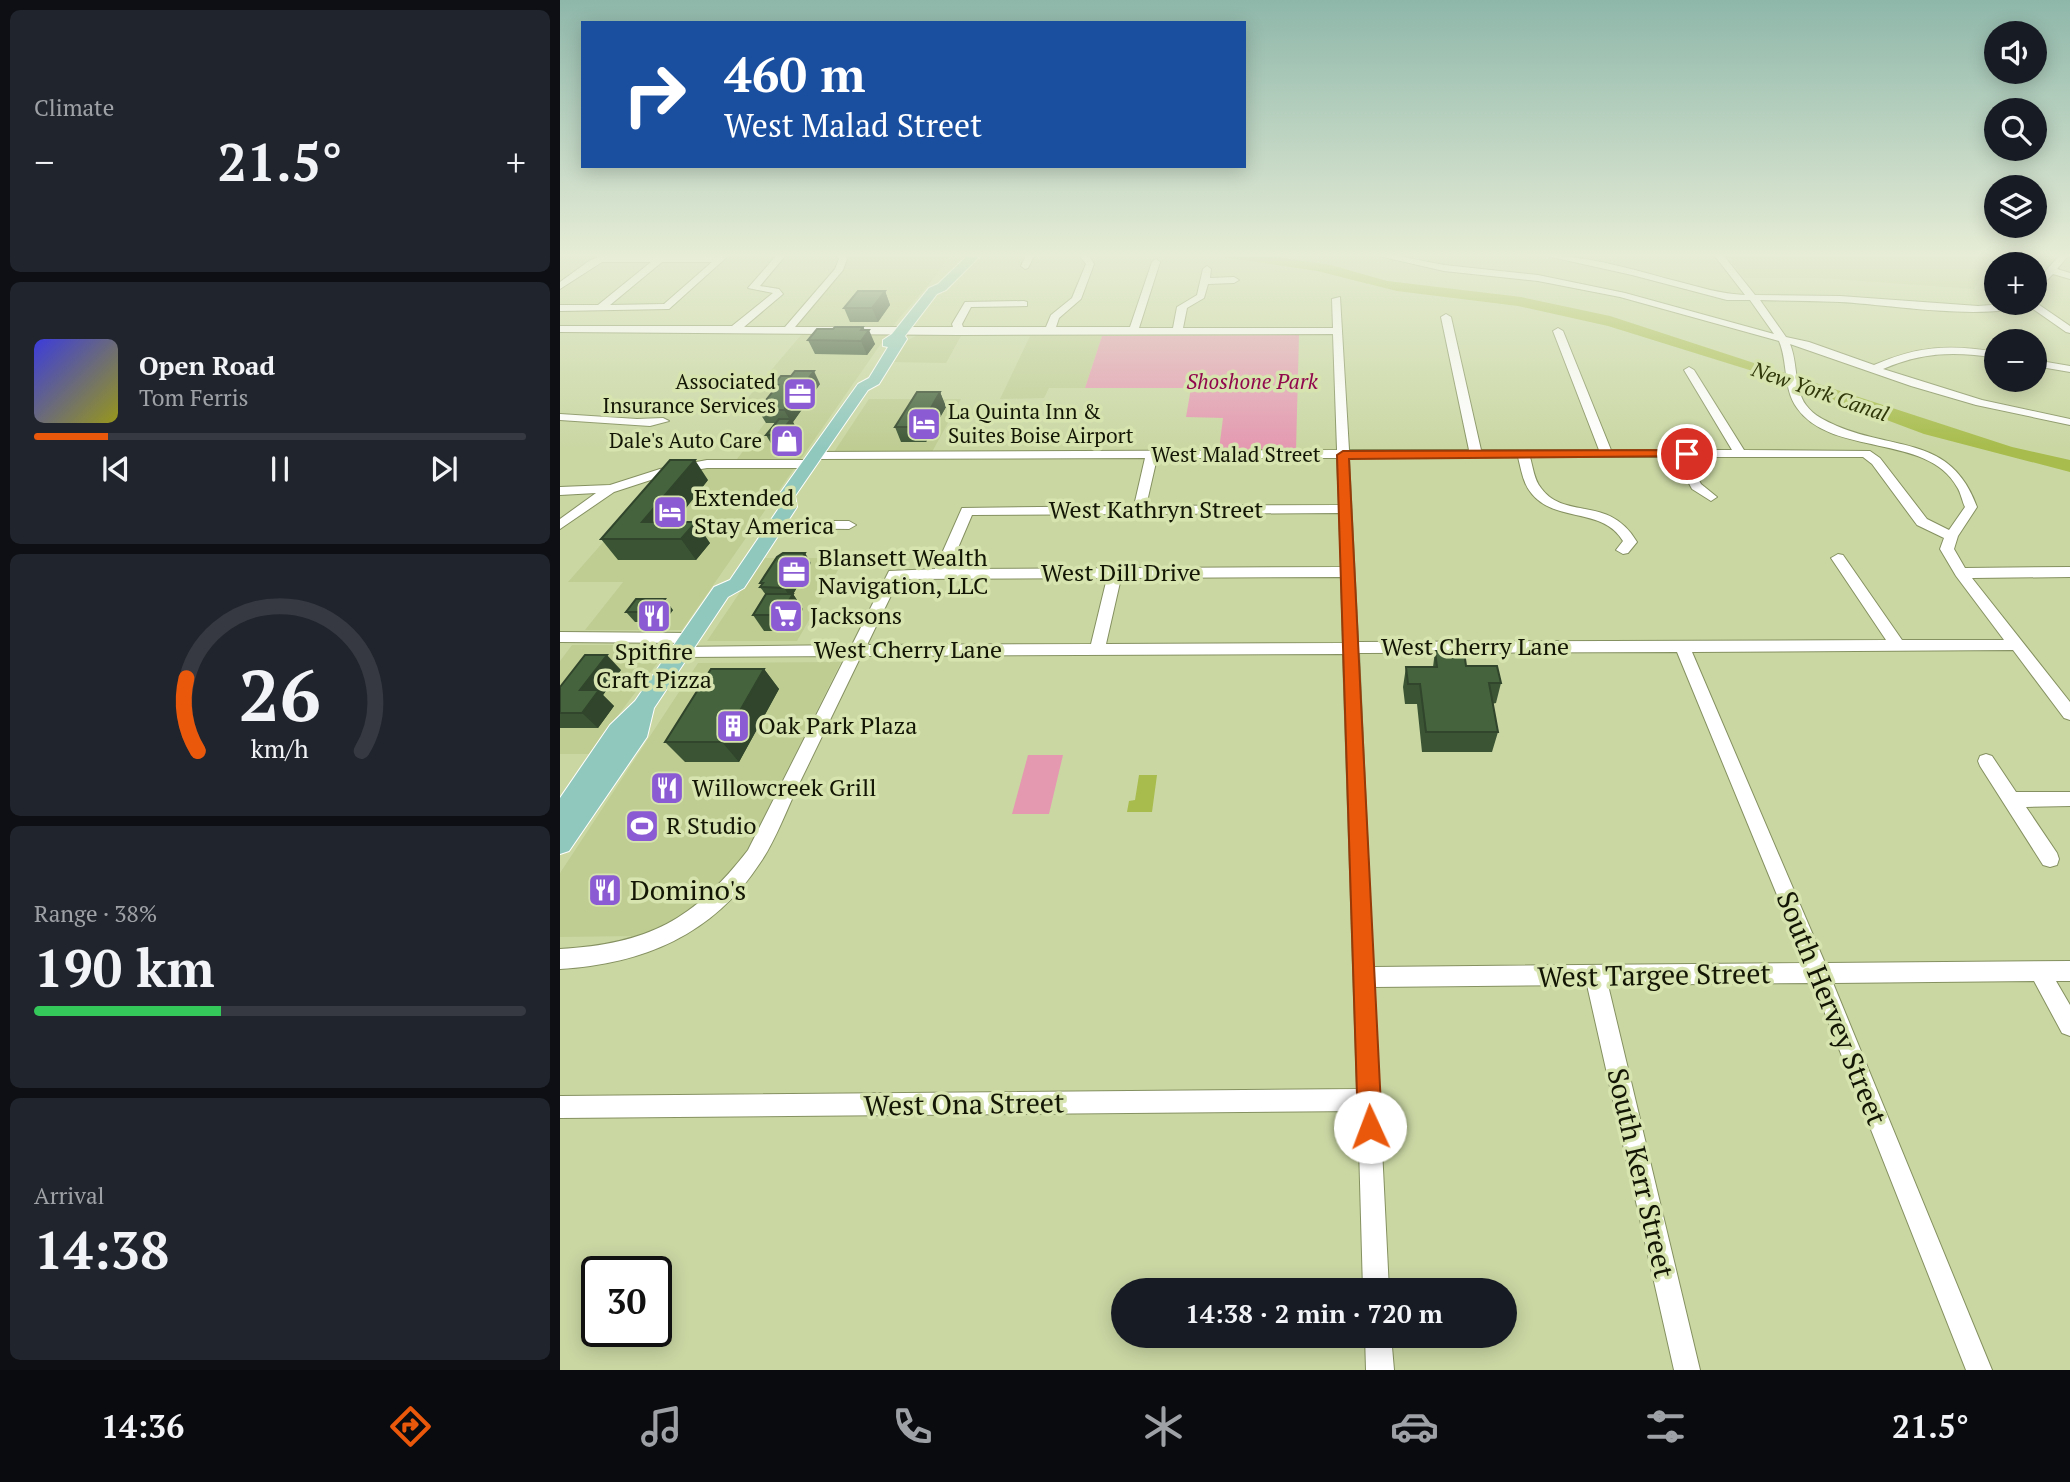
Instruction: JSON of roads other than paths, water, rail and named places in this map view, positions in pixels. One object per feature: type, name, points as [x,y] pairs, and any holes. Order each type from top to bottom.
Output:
[{"type":"main road","points":[[721,592],[721,583],[760,524],[774,507],[788,496],[863,387],[874,381],[900,339],[899,333],[910,320]]},
{"type":"main road","points":[[560,817],[618,731],[643,707],[721,592],[737,584],[788,508],[788,496]]},
{"type":"main road","points":[[560,843],[639,731],[643,707]]},
{"type":"street","points":[[734,330],[746,320]]},
{"type":"street","points":[[787,330],[796,320]]},
{"type":"street","points":[[959,320],[957,324],[960,332]]},
{"type":"street","points":[[1009,332],[1016,320]]},
{"type":"street","points":[[1050,332],[1053,320]]},
{"type":"street","points":[[1133,332],[1137,320]]},
{"type":"street","points":[[1177,332],[1179,320]]},
{"type":"street","points":[[1338,320],[1376,1278]]},
{"type":"street","points":[[1447,320],[1476,454]]},
{"type":"street","points":[[1708,320],[1781,338],[1980,403],[2070,422]]},
{"type":"street","points":[[1767,320],[1788,351],[1799,406],[1821,423],[1842,432],[1920,454],[1955,475],[1968,492],[1971,507],[1951,536],[1947,550],[1961,573],[2070,714]]},
{"type":"street","points":[[2055,320],[2070,330]]},
{"type":"street","points":[[560,329],[899,333],[1338,331]]},
{"type":"street","points":[[1558,331],[1607,454]]},
{"type":"street","points":[[1874,369],[1925,349],[1984,353]]},
{"type":"street","points":[[2047,365],[2070,369]]},
{"type":"street","points":[[1689,370],[1740,453]]},
{"type":"street","points":[[560,417],[595,416],[640,423],[663,421]]},
{"type":"street","points":[[1523,454],[1532,485],[1538,493],[1558,506],[1613,521],[1626,532],[1630,542],[1623,550]]},
{"type":"street","points":[[1679,454],[1696,486],[1711,497]]},
{"type":"street","name":"West Malad Street","points":[[560,491],[611,489],[685,467],[812,460],[1152,455],[1867,454],[1876,461],[1922,522],[1951,536]]},
{"type":"street","points":[[1139,510],[1152,455]]},
{"type":"street","points":[[560,525],[611,489]]},
{"type":"street","name":"West Kathryn Street","points":[[940,573],[967,511],[1345,509]]},
{"type":"street","points":[[776,525],[849,525]]},
{"type":"street","points":[[1838,558],[1898,646]]},
{"type":"street","name":"West Dill Drive","points":[[856,650],[894,574],[1348,572]]},
{"type":"street","points":[[1961,573],[2070,572]]},
{"type":"street","points":[[1097,649],[1115,573]]},
{"type":"street","name":"West Cherry Lane","points":[[560,637],[856,650],[2017,645]]},
{"type":"street","name":"South Hervey Street","points":[[1682,646],[1819,973],[1979,1370]]},
{"type":"street","points":[[560,959],[619,954],[645,946],[691,922],[715,904],[738,880],[755,856],[856,650]]},
{"type":"street","points":[[1986,761],[2050,859]]},
{"type":"street","points":[[2012,800],[2070,799]]},
{"type":"street","points":[[2039,971],[2070,1025]]},
{"type":"street","name":"West Targee Street","points":[[1364,977],[2070,971]]},
{"type":"street","name":"South Kerr Street","points":[[1595,975],[1687,1370]]},
{"type":"street","name":"West Ona Street","points":[[560,1107],[1369,1100]]},
{"type":"street","points":[[1379,1348],[1380,1370]]},
{"type":"water","name":"New York Canal","points":[[1581,320],[1622,320],[2012,447],[2070,460],[2070,472],[1924,434],[1772,377]]},
{"type":"water","points":[[1139,775],[1157,775],[1152,812],[1127,812],[1129,801],[1135,800]]},
{"type":"place","name":"Associated Insurance Services","points":[[800,394]]},
{"type":"place","name":"La Quinta Inn & Suites Boise Airport","points":[[924,424]]},
{"type":"place","name":"Dale's Auto Care","points":[[787,441]]},
{"type":"place","name":"Extended Stay America","points":[[670,512]]},
{"type":"place","name":"Blansett Wealth Navigation, LLC","points":[[794,572]]},
{"type":"place","name":"Spitfire Craft Pizza","points":[[654,616]]},
{"type":"place","name":"Jacksons","points":[[786,616]]},
{"type":"place","name":"Oak Park Plaza","points":[[733,726]]},
{"type":"place","name":"Willowcreek Grill","points":[[667,788]]},
{"type":"place","name":"R Studio","points":[[642,826]]},
{"type":"place","name":"Domino's","points":[[605,890]]},
{"type":"park label","name":"Shoshone Park","points":[[1252,382]]}]
